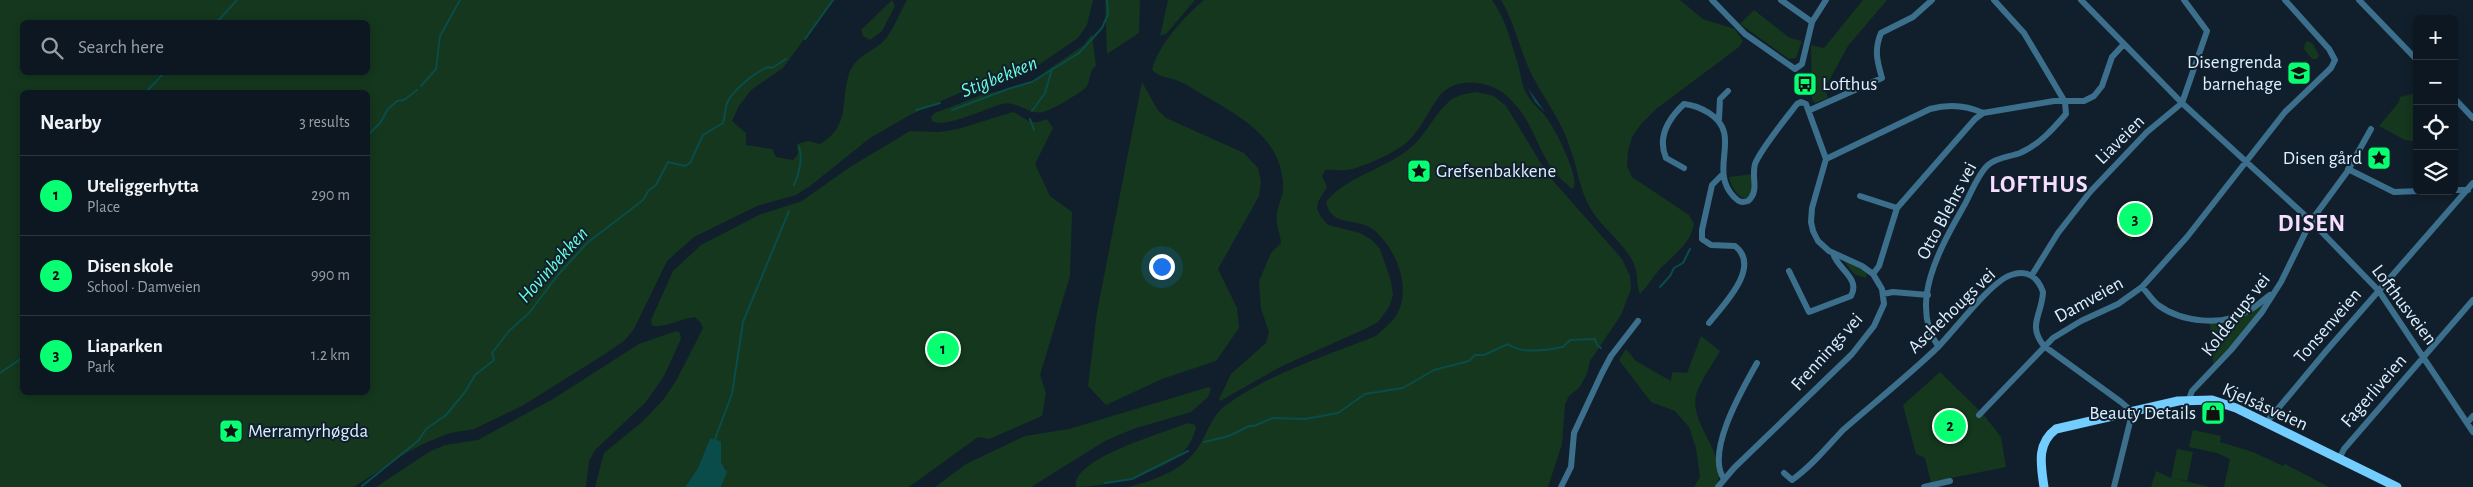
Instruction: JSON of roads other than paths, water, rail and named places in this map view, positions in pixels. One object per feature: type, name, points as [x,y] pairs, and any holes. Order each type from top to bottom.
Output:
[{"type":"street","points":[[1712,0],[1745,34],[1792,68],[1801,66],[1812,22],[1826,0]]},
{"type":"street","points":[[1781,0],[1812,22]]},
{"type":"street","points":[[1809,108],[1882,78],[1876,59],[1876,46],[1882,33],[1913,17],[1932,0]]},
{"type":"street","points":[[1994,0],[2024,33],[2065,102]]},
{"type":"street","name":"Lofthusveien","points":[[2081,0],[2182,103],[2311,222],[2379,291],[2473,432]]},
{"type":"street","points":[[2182,103],[2207,31],[2184,0]]},
{"type":"street","name":"Damveien","points":[[1979,415],[2044,346],[2064,330],[2118,304],[2142,287],[2187,237],[2284,113],[2325,75],[2335,60],[2329,49],[2285,0]]},
{"type":"street","points":[[2359,0],[2413,56]]},
{"type":"street","points":[[1873,274],[1879,266],[1897,208],[1975,119],[1983,113],[2054,101],[2084,100],[2094,96],[2102,86],[2112,57],[2124,44]]},
{"type":"street","points":[[1719,120],[1720,99],[1728,91]]},
{"type":"street","points":[[1684,168],[1670,162],[1662,148],[1666,126],[1684,104],[1693,105],[1719,120],[1723,125],[1726,140],[1722,175],[1729,190],[1736,199],[1743,202],[1750,200],[1755,191],[1754,169],[1759,156],[1797,104],[1801,102],[1809,108],[1826,159],[1812,208],[1810,222],[1818,241],[1833,253],[1862,266],[1873,274],[1884,294],[1893,292],[1928,296]]},
{"type":"street","name":"Otto Blehrs vei","points":[[1938,346],[1929,328],[1928,296],[1931,273],[1940,250],[1985,168],[1996,160],[2032,147],[2066,114],[2065,102]]},
{"type":"street","points":[[2458,102],[2473,118]]},
{"type":"street","name":"Liaveien","points":[[2032,275],[2058,234],[2090,192],[2147,132],[2182,103]]},
{"type":"street","points":[[1826,159],[1930,109],[1954,106],[1974,108],[1983,113]]},
{"type":"street","name":"Kolderups vei","points":[[2189,399],[2192,392],[2231,350],[2262,312],[2282,282],[2311,222],[2348,169],[2371,129]]},
{"type":"street","points":[[2348,169],[2394,192],[2413,191]]},
{"type":"street","points":[[1709,323],[1740,282],[1745,267],[1743,257],[1735,246],[1711,245],[1702,239],[1702,230],[1712,185],[1722,175]]},
{"type":"street","name":"Tonsenveien","points":[[2266,423],[2473,183]]},
{"type":"street","points":[[2458,190],[2468,190]]},
{"type":"street","points":[[1860,196],[1897,208]]},
{"type":"street","points":[[1789,271],[1810,312],[1844,300],[1853,293],[1854,286],[1851,278],[1836,260],[1833,253]]},
{"type":"street","name":"Aschehougs vei","points":[[1784,473],[1792,480],[1800,474],[1832,445],[1843,430],[1938,346],[1999,283],[2011,275],[2024,273],[2032,275]]},
{"type":"street","points":[[2032,275],[2043,292],[2035,327],[2036,337],[2044,346],[2125,405],[2130,411],[2130,424],[2114,487]]},
{"type":"street","points":[[2142,287],[2157,304],[2174,314],[2214,320],[2231,319],[2247,312],[2274,292]]},
{"type":"street","name":"Frennings vei","points":[[1718,487],[1860,344],[1880,314],[1884,304],[1884,294]]},
{"type":"street","name":"Fagerliveien","points":[[2339,459],[2344,449],[2473,300]]},
{"type":"street","points":[[1561,487],[1571,467],[1574,433],[1610,356],[1638,321]]},
{"type":"street","points":[[1724,479],[1720,472],[1718,460],[1727,421],[1757,363]]},
{"type":"street","name":"Kjelsåsveien","points":[[2044,487],[2041,454],[2050,434],[2063,426],[2189,399],[2222,403],[2397,487]]},
{"type":"street","points":[[2467,423],[2473,416]]},
{"type":"street","points":[[1924,487],[1950,481]]},
{"type":"waterway","points":[[219,20],[237,0]]},
{"type":"waterway","points":[[421,86],[436,69],[440,36],[460,0]]},
{"type":"waterway","name":"Hovinbekken","points":[[805,39],[833,0]]},
{"type":"waterway","name":"Stigbekken","points":[[952,110],[1032,82],[1079,53],[1102,28],[1108,14],[1107,0]]},
{"type":"waterway","name":"Hovinbekken","points":[[362,486],[419,440],[426,429],[446,415],[465,392],[475,375],[494,360],[492,353],[509,331],[529,313],[558,275],[587,243],[643,200],[649,190],[656,185],[668,162],[685,166],[690,163],[703,135],[723,123],[727,103],[739,87],[757,73],[768,67],[772,68],[786,59]]},
{"type":"waterway","points":[[1032,111],[1045,93],[1052,69]]},
{"type":"waterway","points":[[148,90],[162,75]]},
{"type":"waterway","points":[[370,133],[380,123],[388,109],[397,101],[404,100],[417,90]]},
{"type":"waterway","points":[[916,110],[940,103]]},
{"type":"waterway","points":[[1030,119],[1034,130]]},
{"type":"waterway","points":[[794,185],[800,166],[801,156],[799,147]]},
{"type":"waterway","points":[[715,439],[732,394],[743,322],[789,211]]},
{"type":"waterway","points":[[1660,287],[1670,276],[1674,268],[1683,263],[1690,249]]},
{"type":"waterway","points":[[1204,442],[1229,436],[1249,426],[1254,426],[1273,418],[1305,419],[1338,413],[1365,394],[1403,388],[1434,370],[1469,361],[1475,355],[1484,355],[1508,344],[1520,349],[1542,350],[1563,347],[1570,340],[1595,339],[1597,345],[1601,348]]},
{"type":"waterway","points":[[0,373],[20,359]]},
{"type":"waterway","points":[[1105,483],[1132,479],[1188,451]]},
{"type":"place","name":"Disengrenda barnehage","points":[[2299,73]]},
{"type":"place","name":"Lofthus","points":[[1805,84]]},
{"type":"place","name":"Disen gård","points":[[2379,158]]},
{"type":"place","name":"Grefsenbakkene","points":[[1419,171]]},
{"type":"place","name":"Liaparken","points":[[2135,219]]},
{"type":"place","name":"Uteliggerhytta","points":[[943,349]]},
{"type":"place","name":"Beauty Details","points":[[2213,413]]},
{"type":"place","name":"Disen skole","points":[[1950,426]]},
{"type":"place","name":"Merramyrhøgda","points":[[231,431]]},
{"type":"district","name":"LOFTHUS","points":[[2039,185]]},
{"type":"district","name":"DISEN","points":[[2312,224]]}]
